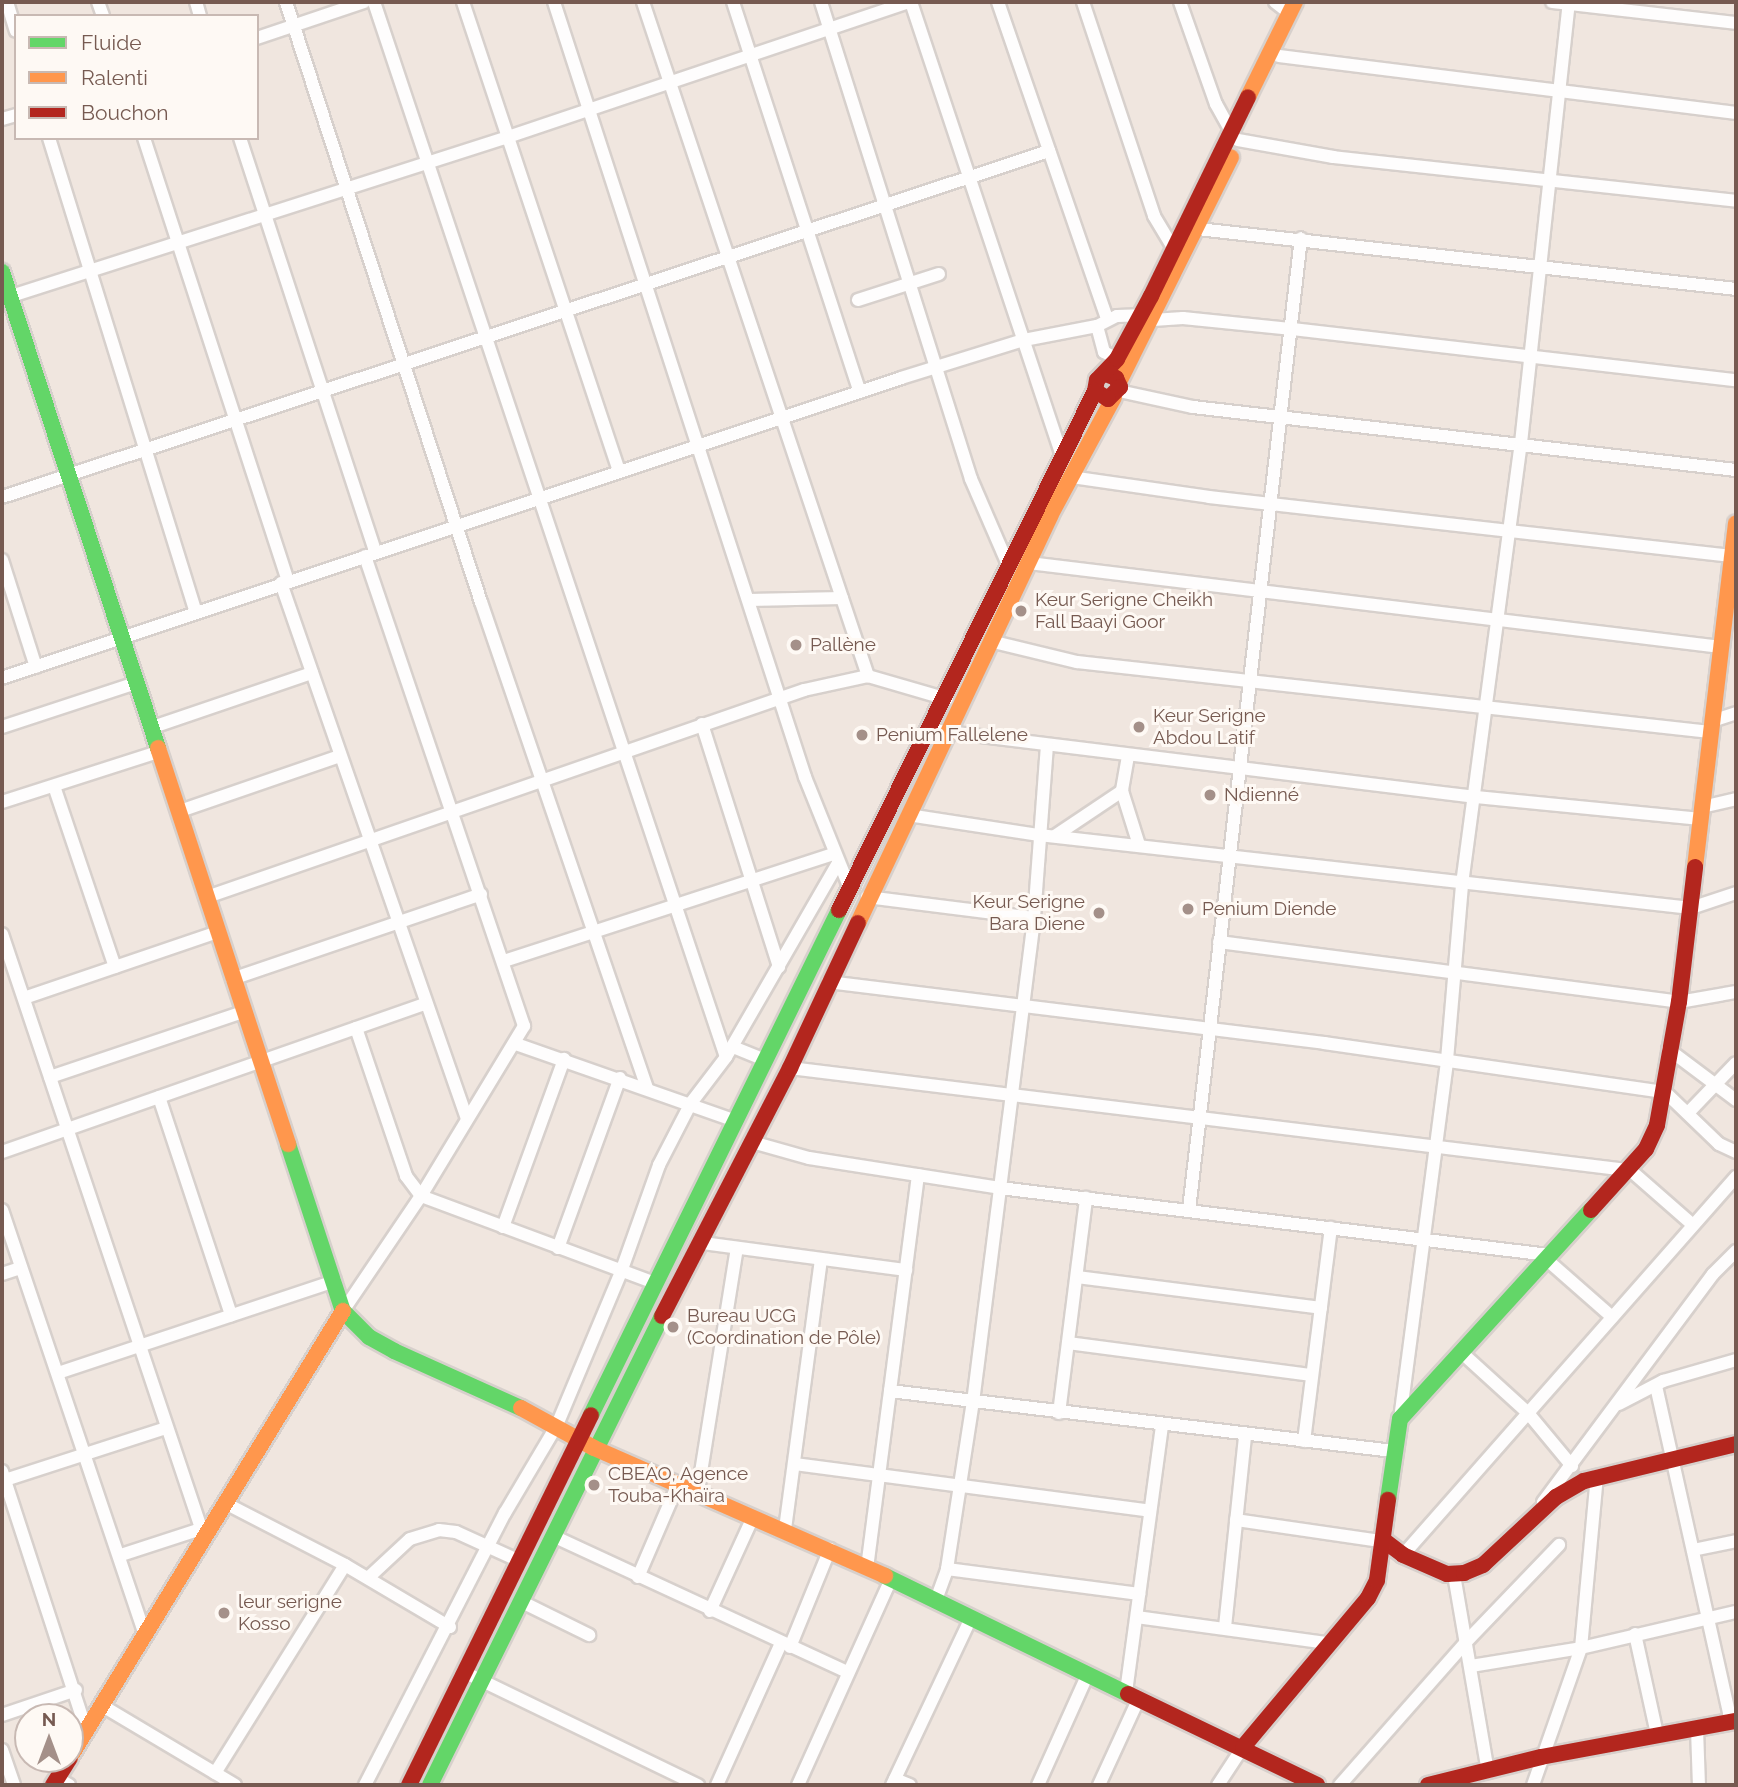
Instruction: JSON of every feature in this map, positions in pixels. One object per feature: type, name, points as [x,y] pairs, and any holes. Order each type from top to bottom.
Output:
[{"type":"street","points":[[7,2],[14,25]]},
{"type":"street","points":[[286,2],[407,363],[457,526],[647,1088]]},
{"type":"street","points":[[259,37],[364,2]]},
{"type":"street","points":[[374,2],[674,905],[730,1052]]},
{"type":"street","points":[[463,2],[620,471]]},
{"type":"street","points":[[554,2],[587,110],[782,699],[836,858],[850,889]]},
{"type":"street","points":[[643,2],[667,83],[867,676]]},
{"type":"street","points":[[733,2],[860,392]]},
{"type":"street","points":[[821,2],[971,479],[1009,567]]},
{"type":"street","points":[[6,297],[508,137],[910,2],[1062,455]]},
{"type":"street","points":[[998,2],[1049,150],[1102,323],[1104,352],[1117,359]]},
{"type":"street","points":[[1083,2],[1150,204],[1172,246]]},
{"type":"street","points":[[1180,2],[1216,104],[1235,136],[1332,157],[1736,201]]},
{"type":"street","points":[[1114,386],[1117,359],[1146,318],[1198,229],[1235,136],[1292,7],[1275,2]]},
{"type":"street","points":[[409,1785],[467,1673],[578,1440],[850,889],[940,731],[1029,564],[1146,318],[1172,246],[1307,2]]},
{"type":"street","points":[[1552,2],[1736,23]]},
{"type":"street","points":[[1218,1785],[1243,1747],[1327,1643],[1368,1598],[1386,1542],[1393,1451],[1400,1419],[1425,1240],[1447,1060],[1462,884],[1488,709],[1521,443],[1569,3]]},
{"type":"street","points":[[1279,56],[1736,113]]},
{"type":"street","points":[[50,140],[195,611]]},
{"type":"street","points":[[145,140],[237,418],[312,673],[467,1119]]},
{"type":"street","points":[[84,1733],[202,1533],[225,1503],[344,1311],[421,1196],[516,1044],[524,1021],[481,894],[449,812],[322,391],[241,140]]},
{"type":"street","points":[[2,497],[143,448],[646,286],[727,256],[1049,150]]},
{"type":"street","points":[[1198,229],[1301,238],[1736,289]]},
{"type":"street","points":[[1189,1210],[1301,238]]},
{"type":"street","points":[[2,272],[6,297],[68,474],[135,682],[153,727],[259,1062],[344,1311],[369,1337],[394,1351],[556,1425],[594,1448],[679,1482],[830,1549],[1317,1785]]},
{"type":"street","points":[[858,300],[939,274]]},
{"type":"street","points":[[2,678],[285,581],[860,392],[1024,340],[1102,323],[1146,318],[1183,318],[1736,380]]},
{"type":"street","points":[[430,1785],[522,1602],[594,1448],[704,1243],[790,1068],[867,897],[908,815],[940,731],[947,699],[1095,391],[1097,380],[1154,401],[1736,470]]},
{"type":"street","points":[[1071,477],[1272,505],[1732,556]]},
{"type":"street","points":[[1400,1419],[1646,1150],[1665,1092],[1668,1049],[1679,1002],[1721,648],[1730,620],[1736,523]]},
{"type":"street","points":[[2,560],[36,667]]},
{"type":"street","points":[[1029,564],[1721,648]]},
{"type":"street","points":[[749,600],[842,598]]},
{"type":"street","points":[[990,640],[1077,662],[1488,709],[1711,726],[1736,712]]},
{"type":"street","points":[[153,727],[312,673]]},
{"type":"street","points":[[207,897],[368,838],[702,724],[867,676],[947,699]]},
{"type":"street","points":[[2,727],[135,682]]},
{"type":"street","points":[[702,724],[779,967]]},
{"type":"street","points":[[940,731],[1476,797],[1702,813],[1736,799]]},
{"type":"street","points":[[936,1600],[947,1569],[961,1486],[1000,1188],[1034,918],[1047,746]]},
{"type":"street","points":[[2,802],[161,751]]},
{"type":"street","points":[[180,811],[340,755]]},
{"type":"street","points":[[1128,756],[1122,792],[1139,845]]},
{"type":"street","points":[[54,786],[115,967]]},
{"type":"street","points":[[1055,836],[1122,792]]},
{"type":"street","points":[[908,815],[1039,835],[1691,908],[1736,893]]},
{"type":"street","points":[[504,961],[752,879],[836,858]]},
{"type":"street","points":[[365,1785],[556,1425],[621,1272],[659,1165],[691,1103],[730,1052],[779,967],[836,858]]},
{"type":"street","points":[[232,979],[481,894]]},
{"type":"street","points":[[867,897],[1034,918]]},
{"type":"street","points":[[24,998],[218,932]]},
{"type":"street","points":[[2,934],[7,965],[24,998],[202,1533]]},
{"type":"street","points":[[1219,942],[1679,1002],[1736,992]]},
{"type":"street","points":[[828,982],[1447,1060],[1665,1092],[1719,1144],[1736,1152]]},
{"type":"street","points":[[2,1152],[425,1004]]},
{"type":"street","points":[[50,1077],[243,1012]]},
{"type":"street","points":[[356,1028],[407,1176],[421,1196],[655,1283]]},
{"type":"street","points":[[516,1044],[620,1078],[736,1121]]},
{"type":"street","points":[[1668,1049],[1736,1100]]},
{"type":"street","points":[[730,1052],[766,1060]]},
{"type":"street","points":[[503,1227],[564,1059]]},
{"type":"street","points":[[1688,1113],[1736,1063]]},
{"type":"street","points":[[790,1068],[1628,1169],[1692,1225]]},
{"type":"street","points":[[558,1248],[620,1078]]},
{"type":"street","points":[[159,1097],[231,1315]]},
{"type":"street","points":[[752,1142],[809,1158],[1000,1188],[1547,1257],[1612,1317]]},
{"type":"street","points":[[867,1568],[918,1175]]},
{"type":"street","points":[[1403,1555],[1736,1177]]},
{"type":"street","points":[[1059,1413],[1086,1198]]},
{"type":"street","points":[[2,1210],[5,1227],[121,1555],[144,1632]]},
{"type":"street","points":[[1304,1441],[1331,1228]]},
{"type":"street","points":[[704,1243],[906,1270]]},
{"type":"street","points":[[698,1491],[737,1248]]},
{"type":"street","points":[[1528,1522],[1736,1251]]},
{"type":"street","points":[[785,1530],[821,1259]]},
{"type":"street","points":[[2,1274],[21,1268]]},
{"type":"street","points":[[1077,1277],[1321,1308]]},
{"type":"street","points":[[58,1373],[335,1281]]},
{"type":"street","points":[[1068,1343],[1312,1375]]},
{"type":"street","points":[[1461,1352],[1528,1413],[1572,1466]]},
{"type":"street","points":[[1615,1406],[1656,1386],[1736,1360]]},
{"type":"street","points":[[1428,1785],[1541,1757],[1733,1721],[1707,1618],[1674,1456],[1656,1386]]},
{"type":"street","points":[[890,1391],[1245,1436],[1393,1451]]},
{"type":"street","points":[[1099,1785],[1133,1695],[1136,1616],[1162,1426]]},
{"type":"street","points":[[86,1730],[76,1690],[3,1477],[166,1428]]},
{"type":"street","points":[[1225,1627],[1245,1436]]},
{"type":"street","points":[[1236,1520],[1386,1542],[1403,1555],[1454,1575],[1483,1565],[1556,1497],[1597,1476],[1674,1456],[1736,1444]]},
{"type":"street","points":[[795,1464],[1150,1511]]},
{"type":"street","points":[[1533,1785],[1581,1648],[1597,1476]]},
{"type":"street","points":[[638,1577],[679,1482]]},
{"type":"street","points":[[225,1503],[345,1565],[450,1627]]},
{"type":"street","points":[[710,1611],[753,1517]]},
{"type":"street","points":[[368,1578],[410,1539],[427,1531],[456,1532],[520,1561]]},
{"type":"street","points":[[121,1555],[202,1533]]},
{"type":"street","points":[[553,1536],[710,1611],[848,1672]]},
{"type":"street","points":[[1693,1550],[1736,1541]]},
{"type":"street","points":[[1340,1785],[1465,1643],[1559,1545]]},
{"type":"street","points":[[717,1785],[830,1549]]},
{"type":"street","points":[[215,1773],[345,1565]]},
{"type":"street","points":[[947,1569],[1139,1594]]},
{"type":"street","points":[[1454,1575],[1488,1772]]},
{"type":"street","points":[[798,1785],[891,1579]]},
{"type":"street","points":[[522,1602],[589,1635]]},
{"type":"street","points":[[1471,1667],[1581,1648],[1635,1633],[1736,1612]]},
{"type":"street","points":[[1136,1616],[1327,1643]]},
{"type":"street","points":[[910,1785],[894,1782],[971,1618]]},
{"type":"street","points":[[1635,1633],[1657,1734]]},
{"type":"street","points":[[467,1673],[698,1785]]},
{"type":"street","points":[[1038,1785],[1088,1674]]},
{"type":"street","points":[[2,1715],[76,1690]]},
{"type":"street","points":[[101,1705],[235,1785]]},
{"type":"street","points":[[1697,1729],[1699,1785]]},
{"type":"street","points":[[2,1750],[9,1783]]},
{"type":"shaded area","points":[[2,2],[1736,2],[1736,1785],[2,1785]]},
{"type":"traffic: fast","points":[[2,272],[158,748]]},
{"type":"traffic: fast","points":[[591,1415],[839,910]]},
{"type":"traffic: fast","points":[[288,1144],[343,1311],[369,1337],[394,1351],[521,1408]]},
{"type":"traffic: fast","points":[[1388,1500],[1400,1419],[1591,1210]]},
{"type":"traffic: fast","points":[[430,1785],[662,1316]]},
{"type":"traffic: fast","points":[[885,1576],[1128,1694]]},
{"type":"traffic: slow","points":[[1248,97],[1295,2]]},
{"type":"traffic: slow","points":[[1119,382],[1231,157]]},
{"type":"traffic: slow","points":[[858,923],[1050,516],[1114,397]]},
{"type":"traffic: slow","points":[[1695,867],[1736,523]]},
{"type":"traffic: slow","points":[[158,748],[288,1144]]},
{"type":"traffic: slow","points":[[84,1734],[343,1311]]},
{"type":"traffic: slow","points":[[521,1408],[594,1448],[885,1576]]},
{"type":"traffic: jam","points":[[1106,374],[1116,378],[1120,387],[1108,399],[1095,391],[1097,380],[1117,359],[1151,296],[1248,97]]},
{"type":"traffic: jam","points":[[839,910],[1095,391]]},
{"type":"traffic: jam","points":[[1591,1210],[1646,1149],[1657,1125],[1679,1002],[1695,867]]},
{"type":"traffic: jam","points":[[662,1316],[790,1068],[858,923]]},
{"type":"traffic: jam","points":[[409,1785],[591,1415]]},
{"type":"traffic: jam","points":[[1386,1542],[1403,1555],[1447,1574],[1464,1573],[1483,1565],[1556,1497],[1584,1481],[1736,1444]]},
{"type":"traffic: jam","points":[[1243,1747],[1368,1598],[1377,1580],[1388,1500]]},
{"type":"traffic: jam","points":[[1128,1694],[1317,1785]]},
{"type":"traffic: jam","points":[[1428,1785],[1541,1757],[1736,1721]]},
{"type":"traffic: jam","points":[[53,1785],[60,1773]]},
{"type":"place","name":"Keur Serigne Cheikh Fall Baayi Goor","points":[[1021,611]]},
{"type":"place","name":"Pallène","points":[[796,645]]},
{"type":"place","name":"Keur Serigne Abdou Latif","points":[[1139,727]]},
{"type":"place","name":"Penium Fallelene","points":[[862,735]]},
{"type":"place","name":"Ndienné","points":[[1210,795]]},
{"type":"place","name":"Penium Diende","points":[[1188,909]]},
{"type":"place","name":"Keur Serigne Bara Diene","points":[[1099,913]]},
{"type":"place","name":"Bureau UCG (Coordination de Pôle)","points":[[673,1327]]},
{"type":"place","name":"CBEAO, Agence Touba-Khaïra","points":[[594,1485]]},
{"type":"place","name":"leur serigne Kosso","points":[[224,1613]]}]
